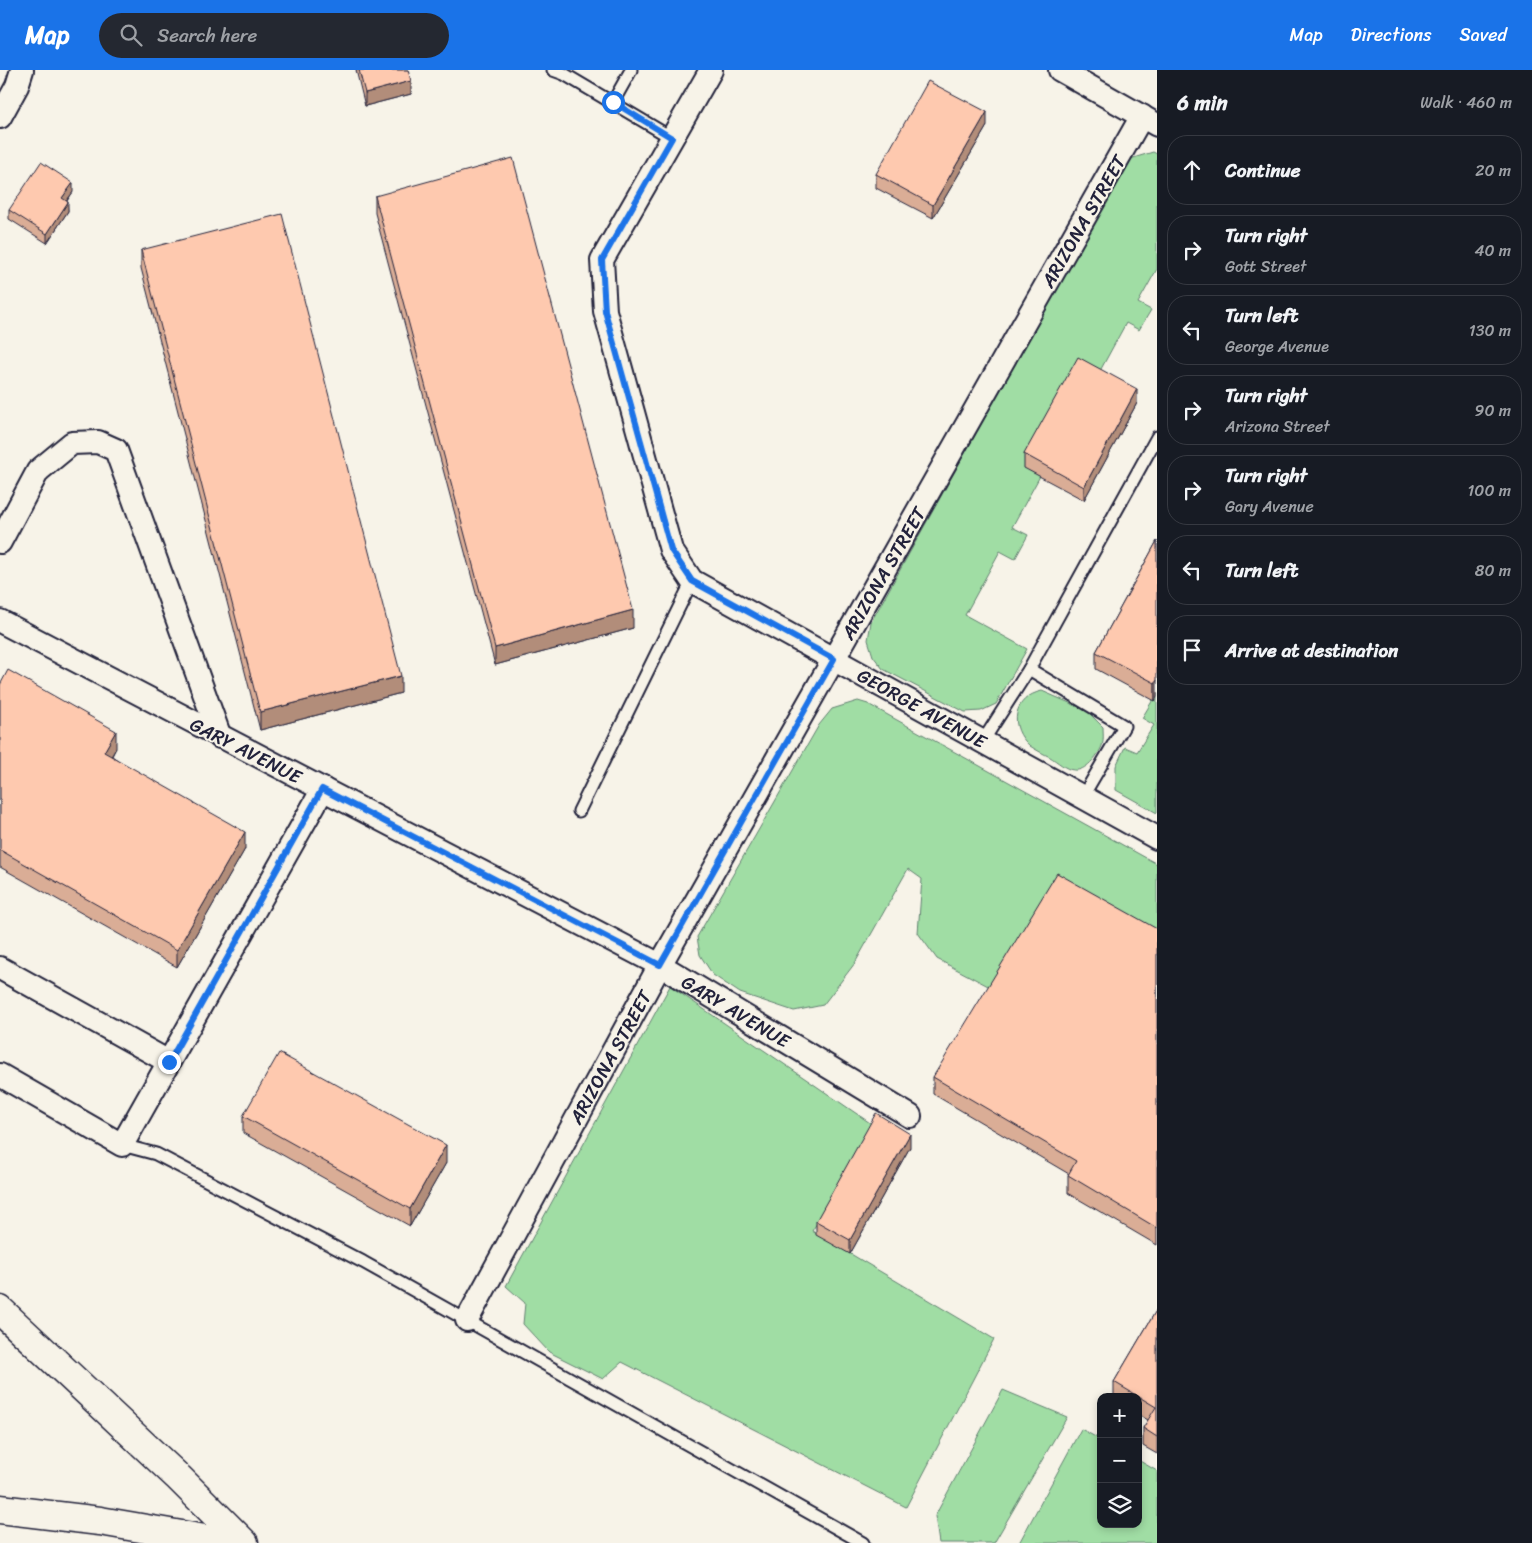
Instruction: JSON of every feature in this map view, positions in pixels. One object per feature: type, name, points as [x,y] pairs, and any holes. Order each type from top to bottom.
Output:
[{"type":"street","points":[[0,117],[17,86],[22,70]]},
{"type":"street","points":[[672,138],[712,70]]},
{"type":"street","points":[[1060,70],[1149,120]]},
{"type":"street","name":"ARIZONA STREET","points":[[467,1320],[660,965],[834,659],[1149,120]]},
{"type":"street","name":"GEORGE AVENUE","points":[[672,138],[602,260],[605,311],[671,550],[692,581],[1157,838]]},
{"type":"street","points":[[0,542],[38,471],[72,443],[98,442],[116,450],[220,737]]},
{"type":"street","name":"GARY AVENUE","points":[[0,621],[660,965],[910,1116]]},
{"type":"street","points":[[0,1075],[122,1145],[322,789]]},
{"type":"street","points":[[0,968],[169,1062]]},
{"type":"street","points":[[0,1310],[179,1478],[244,1543]]},
{"type":"street","points":[[0,1509],[100,1521],[228,1543]]},
{"type":"lane","points":[[553,70],[613,102],[672,138]]},
{"type":"lane","points":[[613,102],[632,70]]},
{"type":"lane","points":[[983,741],[1028,669],[1157,437]]},
{"type":"lane","points":[[578,811],[692,581]]},
{"type":"lane","points":[[1028,669],[1124,726],[1082,796]]},
{"type":"lane","points":[[122,1145],[156,1154],[363,1262],[863,1543]]},
{"type":"green space","points":[[1153,152],[1157,154],[1157,269],[1138,303],[1151,310],[1139,330],[1126,323],[1095,380],[1024,467],[1040,476],[1012,527],[1028,535],[1015,559],[1000,551],[965,615],[1027,649],[996,704],[981,711],[965,712],[883,669],[873,656],[868,640],[871,622],[1121,173],[1130,159]]},
{"type":"green space","points":[[1042,691],[1086,710],[1103,727],[1102,746],[1087,766],[1078,770],[1071,770],[1030,746],[1023,738],[1016,722],[1020,706],[1032,694]]},
{"type":"green space","points":[[1157,693],[1157,813],[1116,790],[1116,766],[1125,747],[1137,752],[1154,725],[1142,718]]},
{"type":"green space","points":[[858,701],[868,704],[1157,864],[1157,946],[990,987],[937,959],[918,933],[922,879],[908,869],[855,963],[823,1005],[794,1011],[740,993],[713,975],[700,955],[697,937],[819,725],[832,709]]},
{"type":"green space","points":[[670,986],[876,1127],[812,1231],[994,1339],[906,1507],[622,1362],[603,1379],[549,1352],[523,1324],[525,1303],[506,1286]]},
{"type":"green space","points":[[1003,1390],[1067,1417],[994,1543],[939,1543],[935,1516]]},
{"type":"green space","points":[[1081,1429],[1097,1438],[1097,1528],[1142,1528],[1142,1462],[1157,1471],[1157,1543],[1019,1543]]},
{"type":"building","points":[[359,70],[408,70],[411,81],[365,93]]},
{"type":"building","points":[[928,81],[987,112],[933,205],[876,174]]},
{"type":"building","points":[[513,158],[633,610],[495,648],[375,196]]},
{"type":"building","points":[[41,162],[73,183],[62,198],[68,202],[47,234],[9,210]]},
{"type":"building","points":[[282,214],[401,676],[260,712],[141,250]]},
{"type":"building","points":[[1078,357],[1137,389],[1084,487],[1024,454]]},
{"type":"building","points":[[1157,541],[1157,680],[1155,683],[1096,652]]},
{"type":"building","points":[[8,670],[116,731],[104,752],[245,832],[177,950],[0,850],[0,685]]},
{"type":"building","points":[[1057,873],[1157,929],[1157,1228],[1068,1175],[1076,1161],[933,1077]]},
{"type":"building","points":[[279,1053],[446,1145],[410,1209],[243,1116]]},
{"type":"building","points":[[876,1113],[910,1134],[850,1240],[816,1221]]},
{"type":"building","points":[[1157,1309],[1157,1437],[1143,1428],[1156,1407],[1142,1399],[1142,1393],[1132,1393],[1114,1382]]},
{"type":"route","points":[[169,1062],[322,789],[660,965],[834,659],[692,581],[671,550],[605,311],[602,286],[602,260],[672,138],[613,102]]}]
